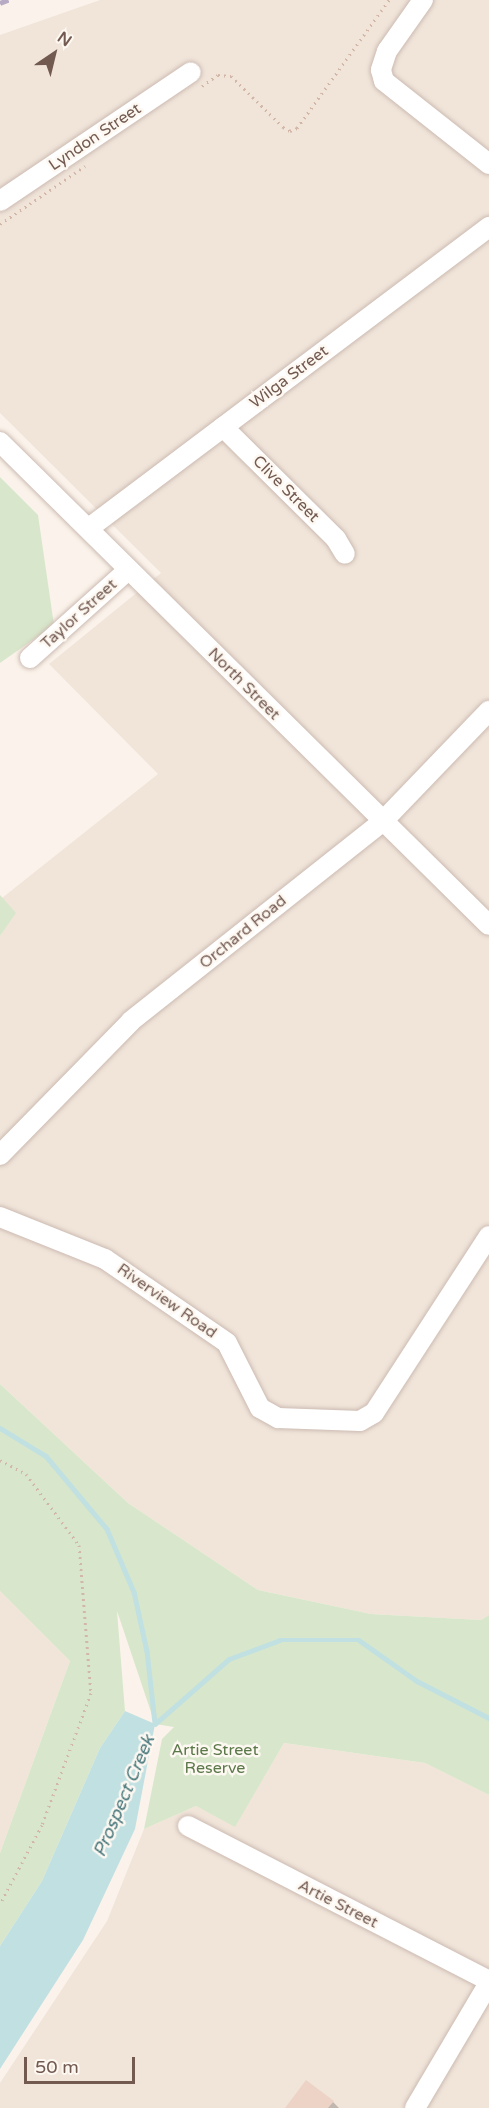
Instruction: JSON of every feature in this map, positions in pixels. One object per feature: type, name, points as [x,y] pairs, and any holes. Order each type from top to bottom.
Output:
[{"type":"street","points":[[423,0],[387,51],[381,70],[384,81],[489,164]]},
{"type":"street","name":"Lyndon Street","points":[[0,201],[194,80]]},
{"type":"street","name":"Wilga Street","points":[[89,528],[489,227]]},
{"type":"street","name":"Clive Street","points":[[223,427],[336,539],[345,554]]},
{"type":"street","name":"North Street","points":[[0,442],[489,925]]},
{"type":"street","name":"Taylor Street","points":[[30,658],[128,570]]},
{"type":"street","name":"Orchard Road","points":[[0,1155],[131,1022],[383,821],[489,711]]},
{"type":"street","name":"Riverview Road","points":[[0,1217],[105,1258],[227,1343],[260,1408],[278,1418],[360,1421],[374,1413],[489,1236]]},
{"type":"street","name":"Artie Street","points":[[188,1826],[489,1982]]},
{"type":"street","points":[[415,2108],[489,1982]]},
{"type":"path","points":[[194,80],[218,75],[231,76],[283,127],[290,130],[297,128],[389,0]]},
{"type":"path","points":[[0,224],[89,163]]},
{"type":"path","points":[[0,1460],[26,1474],[80,1545],[91,1693],[42,1825],[0,1904]]},
{"type":"shaded area","points":[[100,0],[489,0],[489,1615],[481,1620],[371,1614],[258,1590],[128,1503],[0,1384],[0,936],[15,913],[2,898],[158,774],[49,664],[161,573],[0,413],[0,35]]},
{"type":"shaded area","points":[[0,1591],[70,1661],[0,1853]]},
{"type":"shaded area","points":[[284,1743],[425,1763],[489,1795],[489,2108],[0,2108],[0,2083],[107,1921],[144,1829],[196,1806],[235,1826]]},
{"type":"green space","points":[[0,477],[38,515],[54,625],[0,663]]},
{"type":"green space","points":[[0,895],[16,913],[0,936]]},
{"type":"green space","name":"Artie Street Reserve","points":[[0,1384],[128,1503],[258,1590],[371,1614],[481,1620],[489,1615],[489,1795],[425,1763],[284,1743],[235,1827],[196,1806],[144,1829],[162,1739],[174,1727],[155,1724],[117,1611],[125,1711],[100,1748],[42,1881],[0,1946],[0,1853],[70,1661],[0,1591]]},
{"type":"water","name":"Prospect Creek","points":[[125,1711],[155,1724],[135,1829],[83,1940],[0,2069],[0,1946],[42,1881],[100,1748]]},
{"type":"building","points":[[306,2080],[334,2101],[328,2108],[285,2108]]},
{"type":"waterway","points":[[0,1428],[46,1456],[107,1529],[134,1592],[147,1651],[155,1724]]},
{"type":"waterway","name":"Prospect Creek","points":[[155,1724],[229,1659],[280,1640],[359,1640],[417,1681],[489,1718]]},
{"type":"railway","points":[[0,3],[8,0]]}]
